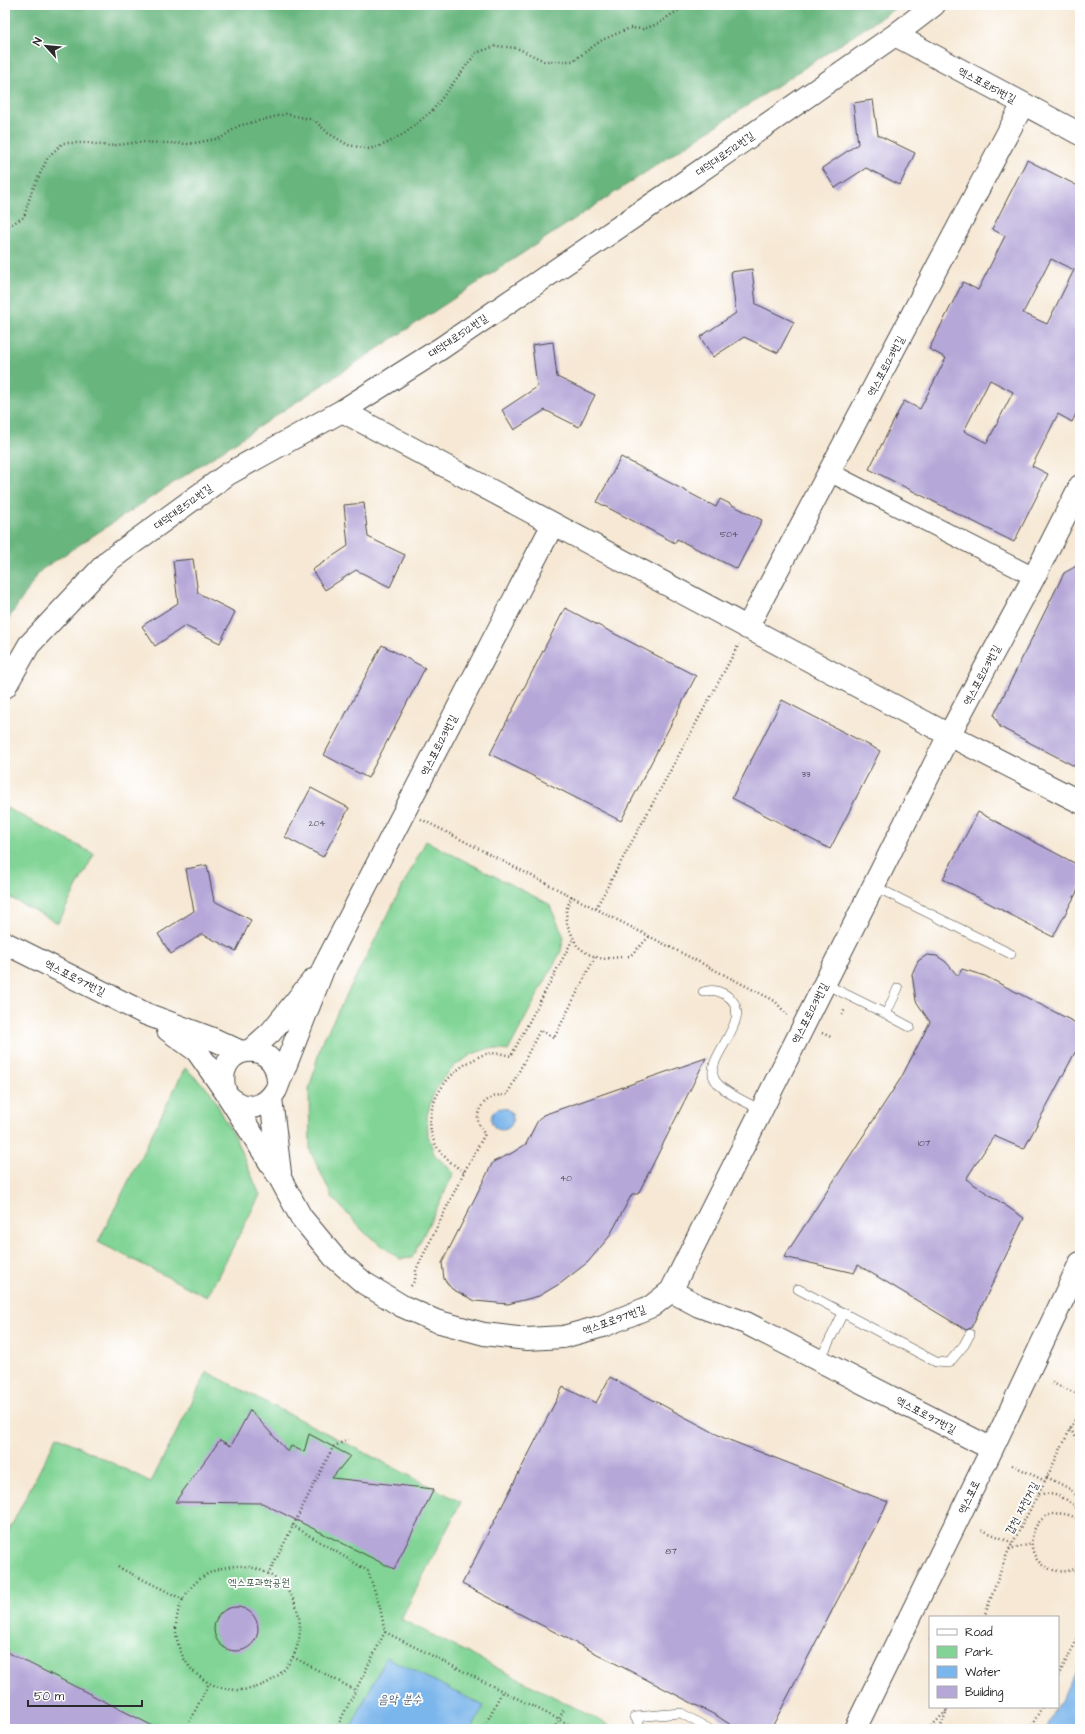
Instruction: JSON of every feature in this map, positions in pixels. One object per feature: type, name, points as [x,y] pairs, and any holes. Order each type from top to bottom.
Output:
[{"type":"street","name":"대덕대로512번길","points":[[5,687],[29,645],[108,561],[228,474],[342,411],[440,349],[664,197],[895,35],[934,5]]},
{"type":"street","name":"엑스포로151번길","points":[[895,35],[1080,134]]},
{"type":"street","name":"엑스포로123번길","points":[[747,628],[1023,104]]},
{"type":"street","points":[[342,411],[747,628],[949,735],[1080,802]]},
{"type":"street","points":[[829,472],[1034,577]]},
{"type":"street","name":"엑스포로123번길","points":[[671,1291],[949,735],[1034,577],[1080,486]]},
{"type":"street","name":"엑스포로123번길","points":[[324,967],[554,524]]},
{"type":"street","name":"엑스포로97번길","points":[[5,943],[146,1014]]},
{"type":"street","points":[[324,967],[297,1038],[275,1089],[264,1104],[256,1107],[246,1107],[238,1104],[227,1094],[222,1081],[223,1072],[227,1063],[233,1056],[246,1051],[271,1032],[324,967]]},
{"type":"street","points":[[146,1014],[246,1051],[260,1052],[268,1057],[274,1064],[278,1072],[275,1089],[282,1180]]},
{"type":"street","points":[[146,1014],[197,1052],[227,1094],[282,1180]]},
{"type":"street","name":"엑스포로97번길","points":[[282,1180],[301,1217],[334,1257],[364,1283],[402,1306],[436,1321],[484,1334],[526,1339],[563,1336],[603,1326],[652,1306],[671,1291],[699,1306],[746,1323],[992,1449]]},
{"type":"street","name":"엑스포로","points":[[855,1729],[992,1449],[1080,1263]]},
{"type":"lane","points":[[874,886],[1011,954]]},
{"type":"lane","points":[[825,984],[910,1027]]},
{"type":"lane","points":[[886,1014],[898,988]]},
{"type":"lane","points":[[703,992],[711,989],[728,996],[733,1002],[737,1012],[735,1024],[716,1061],[713,1071],[714,1078],[720,1086],[728,1092],[762,1110]]},
{"type":"lane","points":[[798,1289],[936,1362],[949,1363],[964,1345],[970,1334]]},
{"type":"lane","points":[[820,1360],[843,1312]]},
{"type":"lane","points":[[642,1729],[635,1717],[681,1713],[709,1729]]},
{"type":"path","points":[[5,228],[24,217],[31,193],[48,157],[63,143],[88,143],[110,146],[142,142],[190,144],[221,138],[238,126],[286,114],[314,120],[328,133],[348,145],[369,149],[386,144],[405,133],[432,111],[476,53],[496,46],[517,48],[544,61],[572,60],[602,40],[630,28],[643,29],[658,24],[688,5]]},
{"type":"path","points":[[596,908],[747,628]]},
{"type":"path","points":[[417,817],[775,1001],[787,1015]]},
{"type":"path","points":[[572,896],[566,910],[567,924],[577,946],[588,954],[603,959],[630,956],[650,936]]},
{"type":"path","points":[[464,1172],[450,1163],[439,1151],[432,1136],[431,1118],[435,1101],[442,1085],[468,1062],[485,1054],[500,1053],[511,1056],[573,939]]},
{"type":"path","points":[[411,1286],[415,1280],[416,1270],[464,1172],[485,1134],[478,1122],[479,1110],[486,1100],[498,1094],[506,1095],[540,1030],[554,1038],[595,957]]},
{"type":"path","points":[[842,1015],[845,1009]]},
{"type":"path","points":[[822,1033],[831,1037]]},
{"type":"path","points":[[1052,1383],[1080,1395]]},
{"type":"path","name":"갑천 자전거길","points":[[984,1616],[1009,1549],[1045,1481],[1080,1409]]},
{"type":"path","points":[[1070,1429],[1080,1443]]},
{"type":"path","points":[[268,1575],[332,1447],[348,1439]]},
{"type":"path","points":[[1012,1465],[1045,1481]]},
{"type":"path","points":[[1047,1477],[1070,1488],[1080,1501]]},
{"type":"path","points":[[1038,1494],[1048,1493],[1056,1495],[1074,1505],[1080,1512]]},
{"type":"path","points":[[1080,1520],[1064,1513],[1048,1515],[1040,1520],[1032,1535],[1032,1544],[1037,1560],[1048,1569],[1065,1572],[1080,1566]]},
{"type":"path","points":[[292,1525],[368,1571],[380,1607],[385,1632],[336,1729]]},
{"type":"path","points":[[982,1530],[1013,1543]]},
{"type":"path","points":[[1009,1549],[1032,1544]]},
{"type":"path","points":[[238,1566],[259,1570],[268,1575],[277,1580],[291,1596],[299,1615],[300,1636],[293,1657],[282,1673],[266,1684],[247,1690],[227,1690],[209,1683],[193,1671],[182,1655],[176,1636],[177,1616],[184,1600],[199,1580],[217,1570],[238,1566]]},
{"type":"path","points":[[118,1567],[184,1600]]},
{"type":"path","points":[[385,1632],[578,1729]]},
{"type":"path","points":[[1059,1674],[1080,1634]]},
{"type":"path","points":[[293,1657],[356,1690]]},
{"type":"path","points":[[186,1729],[209,1683]]},
{"type":"path","points":[[483,1729],[503,1690]]},
{"type":"path","points":[[929,1729],[947,1708]]},
{"type":"path","points":[[940,1729],[947,1708]]},
{"type":"path","points":[[1030,1729],[1041,1708]]},
{"type":"path","points":[[554,1729],[564,1710]]},
{"type":"green space","points":[[5,5],[900,5],[41,570],[5,624]]},
{"type":"green space","points":[[5,807],[94,854],[58,923],[5,895]]},
{"type":"green space","points":[[426,841],[549,904],[564,937],[561,951],[508,1051],[490,1048],[472,1054],[456,1065],[443,1078],[433,1095],[427,1116],[428,1135],[434,1154],[454,1173],[412,1258],[400,1259],[365,1233],[332,1197],[310,1150],[309,1090],[321,1044]]},
{"type":"green space","points":[[185,1068],[210,1091],[236,1140],[260,1195],[207,1297],[98,1242]]},
{"type":"green space","name":"엑스포과학공원","points":[[207,1372],[461,1502],[401,1619],[617,1729],[5,1729],[5,1538],[57,1436],[151,1482]]},
{"type":"water","points":[[502,1108],[510,1111],[513,1119],[510,1127],[502,1130],[494,1127],[491,1119],[494,1111]]},
{"type":"water","name":"음악 분수","points":[[386,1657],[484,1706],[472,1729],[350,1729]]},
{"type":"water","points":[[1080,1664],[1080,1729],[1046,1729],[1057,1708],[1059,1708],[1059,1704]]},
{"type":"building","points":[[873,100],[878,135],[915,153],[900,185],[866,168],[835,188],[822,168],[858,144],[853,103]]},
{"type":"building","points":[[1027,160],[1080,187],[1080,406],[1072,422],[1058,414],[1032,466],[1048,474],[1014,542],[869,469],[904,401],[920,409],[946,358],[929,349],[963,282],[978,290],[1005,236],[992,229]],"holes":[[[1051,259],[1074,270],[1047,324],[1023,313]],[[990,380],[1013,392],[987,443],[964,431]]]},
{"type":"building","points":[[752,269],[756,304],[794,322],[778,353],[744,337],[713,357],[700,337],[736,313],[731,272]]},
{"type":"building","points":[[553,342],[557,377],[595,395],[579,427],[545,410],[514,430],[502,410],[537,387],[532,345]]},
{"type":"building","points":[[621,457],[716,507],[720,499],[762,520],[737,569],[677,539],[675,543],[597,502]]},
{"type":"building","points":[[364,503],[368,537],[405,555],[390,587],[356,570],[325,590],[312,570],[348,546],[344,505]]},
{"type":"building","points":[[193,559],[198,593],[235,612],[220,643],[185,626],[155,646],[142,626],[178,603],[173,561]]},
{"type":"building","points":[[1080,564],[1080,769],[1000,727],[994,715],[1064,573]]},
{"type":"building","points":[[565,608],[696,676],[621,821],[490,754]]},
{"type":"building","points":[[382,645],[425,668],[368,778],[324,755]]},
{"type":"building","points":[[782,700],[880,751],[830,849],[732,798]]},
{"type":"building","points":[[311,788],[349,808],[323,857],[285,837]]},
{"type":"building","points":[[978,812],[1080,866],[1080,886],[1053,937],[943,879]]},
{"type":"building","points":[[207,865],[214,901],[251,920],[236,951],[202,934],[171,954],[158,934],[194,911],[186,869]]},
{"type":"building","points":[[927,955],[937,956],[946,962],[958,976],[962,969],[985,976],[1080,1025],[1080,1043],[1024,1149],[994,1136],[966,1179],[1024,1218],[971,1328],[966,1330],[858,1265],[854,1273],[784,1257],[901,1078],[930,1022],[916,1001],[912,974],[918,961]]},
{"type":"building","points":[[706,1058],[638,1194],[632,1194],[609,1237],[588,1262],[561,1283],[539,1296],[508,1304],[475,1301],[452,1289],[444,1279],[442,1263],[493,1162],[526,1144],[537,1122],[543,1115]]},
{"type":"building","points":[[610,1377],[724,1438],[888,1502],[771,1729],[737,1729],[717,1716],[462,1584],[563,1387],[596,1403]]},
{"type":"building","points":[[250,1410],[288,1452],[291,1446],[304,1452],[309,1434],[350,1456],[332,1478],[434,1489],[394,1569],[262,1503],[175,1502],[220,1440],[231,1446]]},
{"type":"building","points":[[232,1607],[240,1607],[245,1608],[252,1613],[257,1620],[257,1638],[252,1645],[245,1650],[232,1651],[224,1648],[217,1641],[214,1633],[214,1625],[217,1617],[224,1610]]},
{"type":"building","points":[[5,1651],[159,1729],[5,1729]]}]
